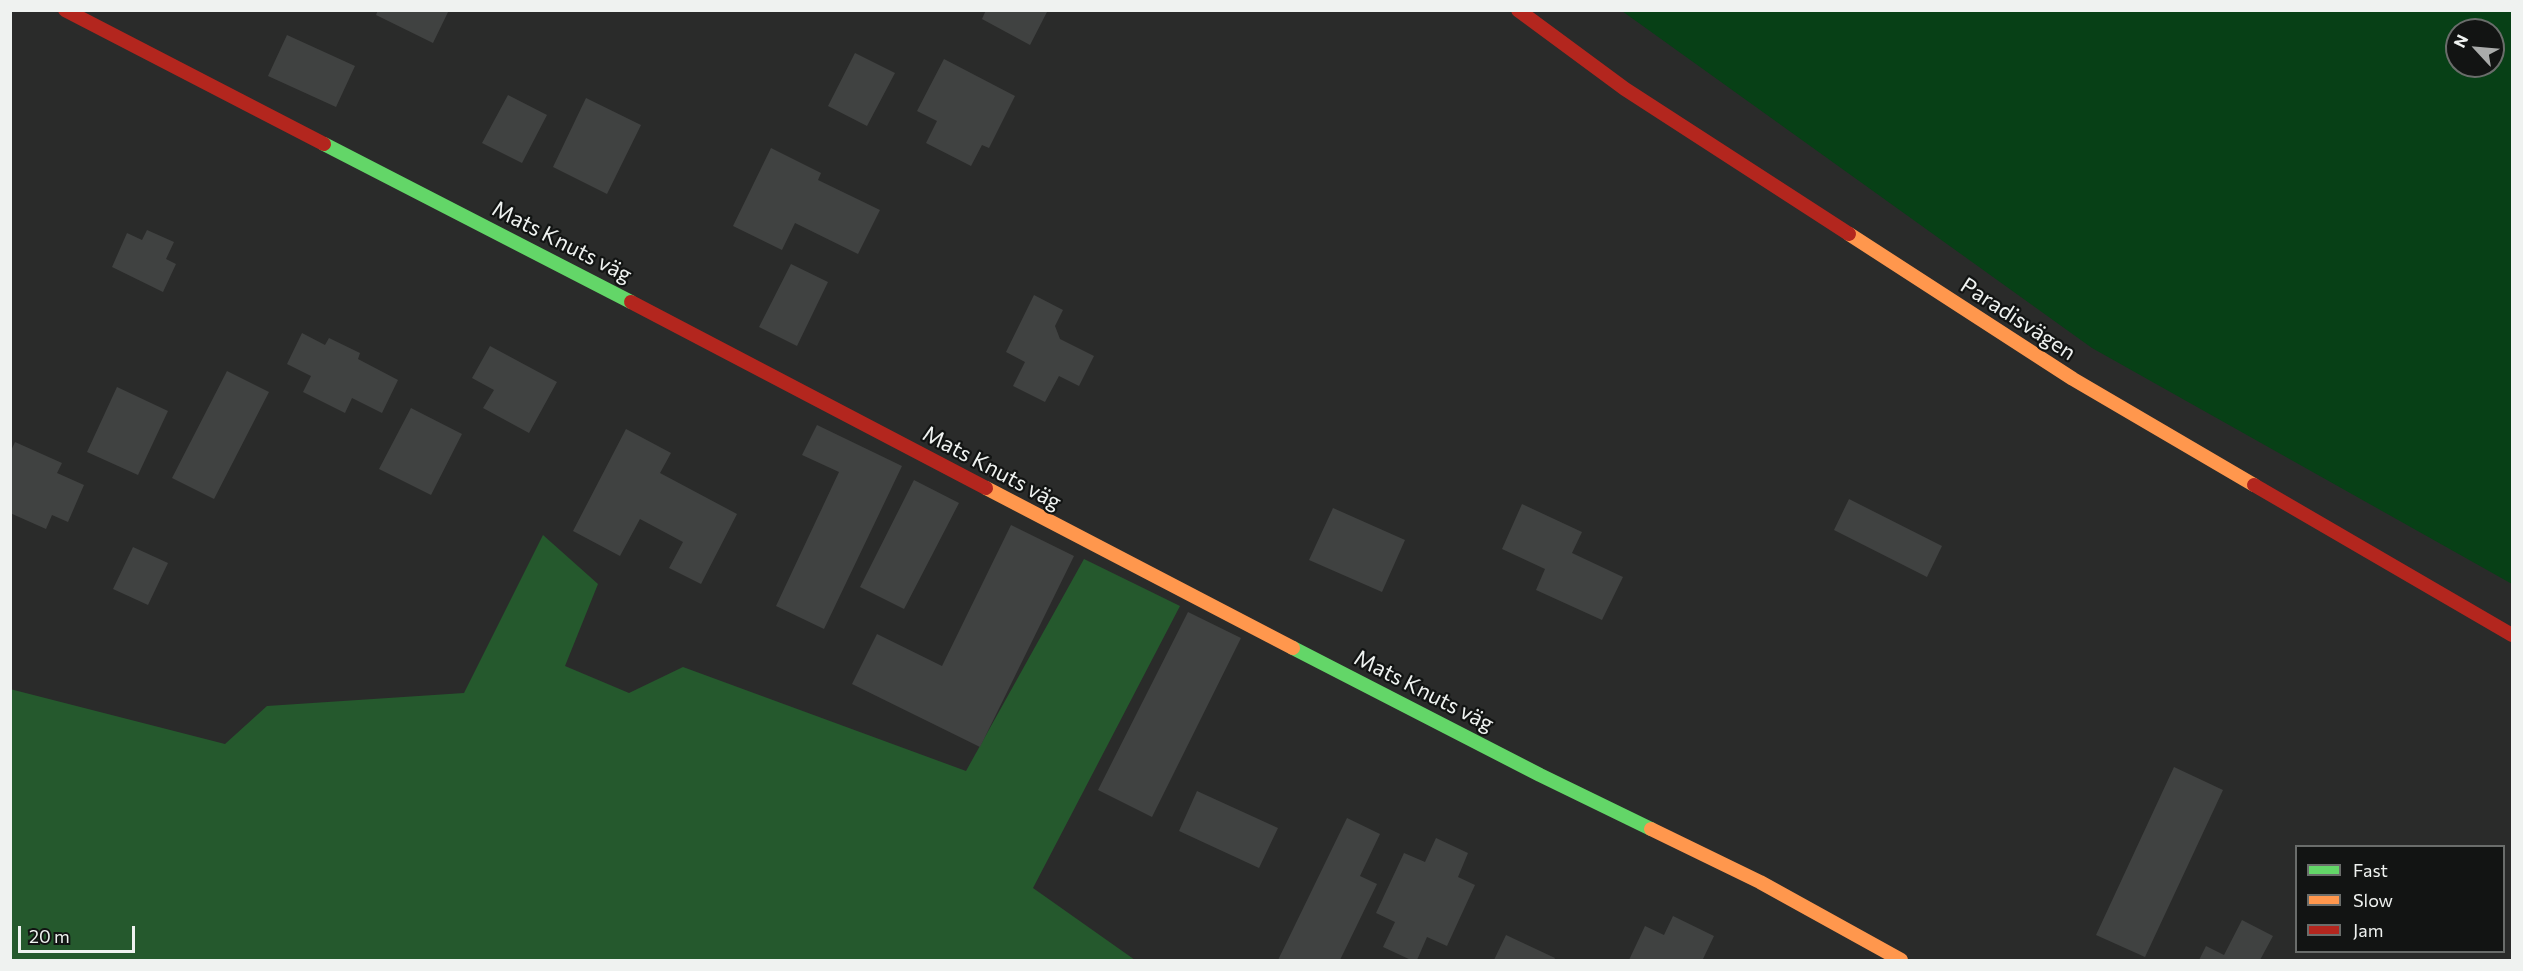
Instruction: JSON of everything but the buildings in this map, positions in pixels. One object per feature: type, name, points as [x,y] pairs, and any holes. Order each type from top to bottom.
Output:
[{"type":"street","name":"Mats Knuts väg","points":[[65,10],[676,325],[1238,620],[1530,769],[1760,882],[1901,960]]},
{"type":"street","name":"Paradisvägen","points":[[1518,10],[1625,88],[2073,380],[2512,635]]},
{"type":"green space","points":[[1622,11],[2512,11],[2512,584],[2092,348]]},
{"type":"green space","points":[[543,535],[598,584],[565,666],[629,693],[683,667],[966,771],[1084,559],[1180,606],[1033,888],[1135,960],[11,960],[10,689],[225,744],[267,706],[464,693]]},
{"type":"traffic: fast","points":[[324,144],[631,302]]},
{"type":"traffic: fast","points":[[1293,648],[1540,775],[1651,829]]},
{"type":"traffic: slow","points":[[1849,234],[2073,379],[2254,485]]},
{"type":"traffic: slow","points":[[986,488],[1293,648]]},
{"type":"traffic: slow","points":[[1651,829],[1760,882],[1901,960]]},
{"type":"traffic: jam","points":[[65,10],[324,144]]},
{"type":"traffic: jam","points":[[1518,10],[1625,89],[1849,234]]},
{"type":"traffic: jam","points":[[631,302],[986,488]]},
{"type":"traffic: jam","points":[[2254,485],[2512,635]]}]
